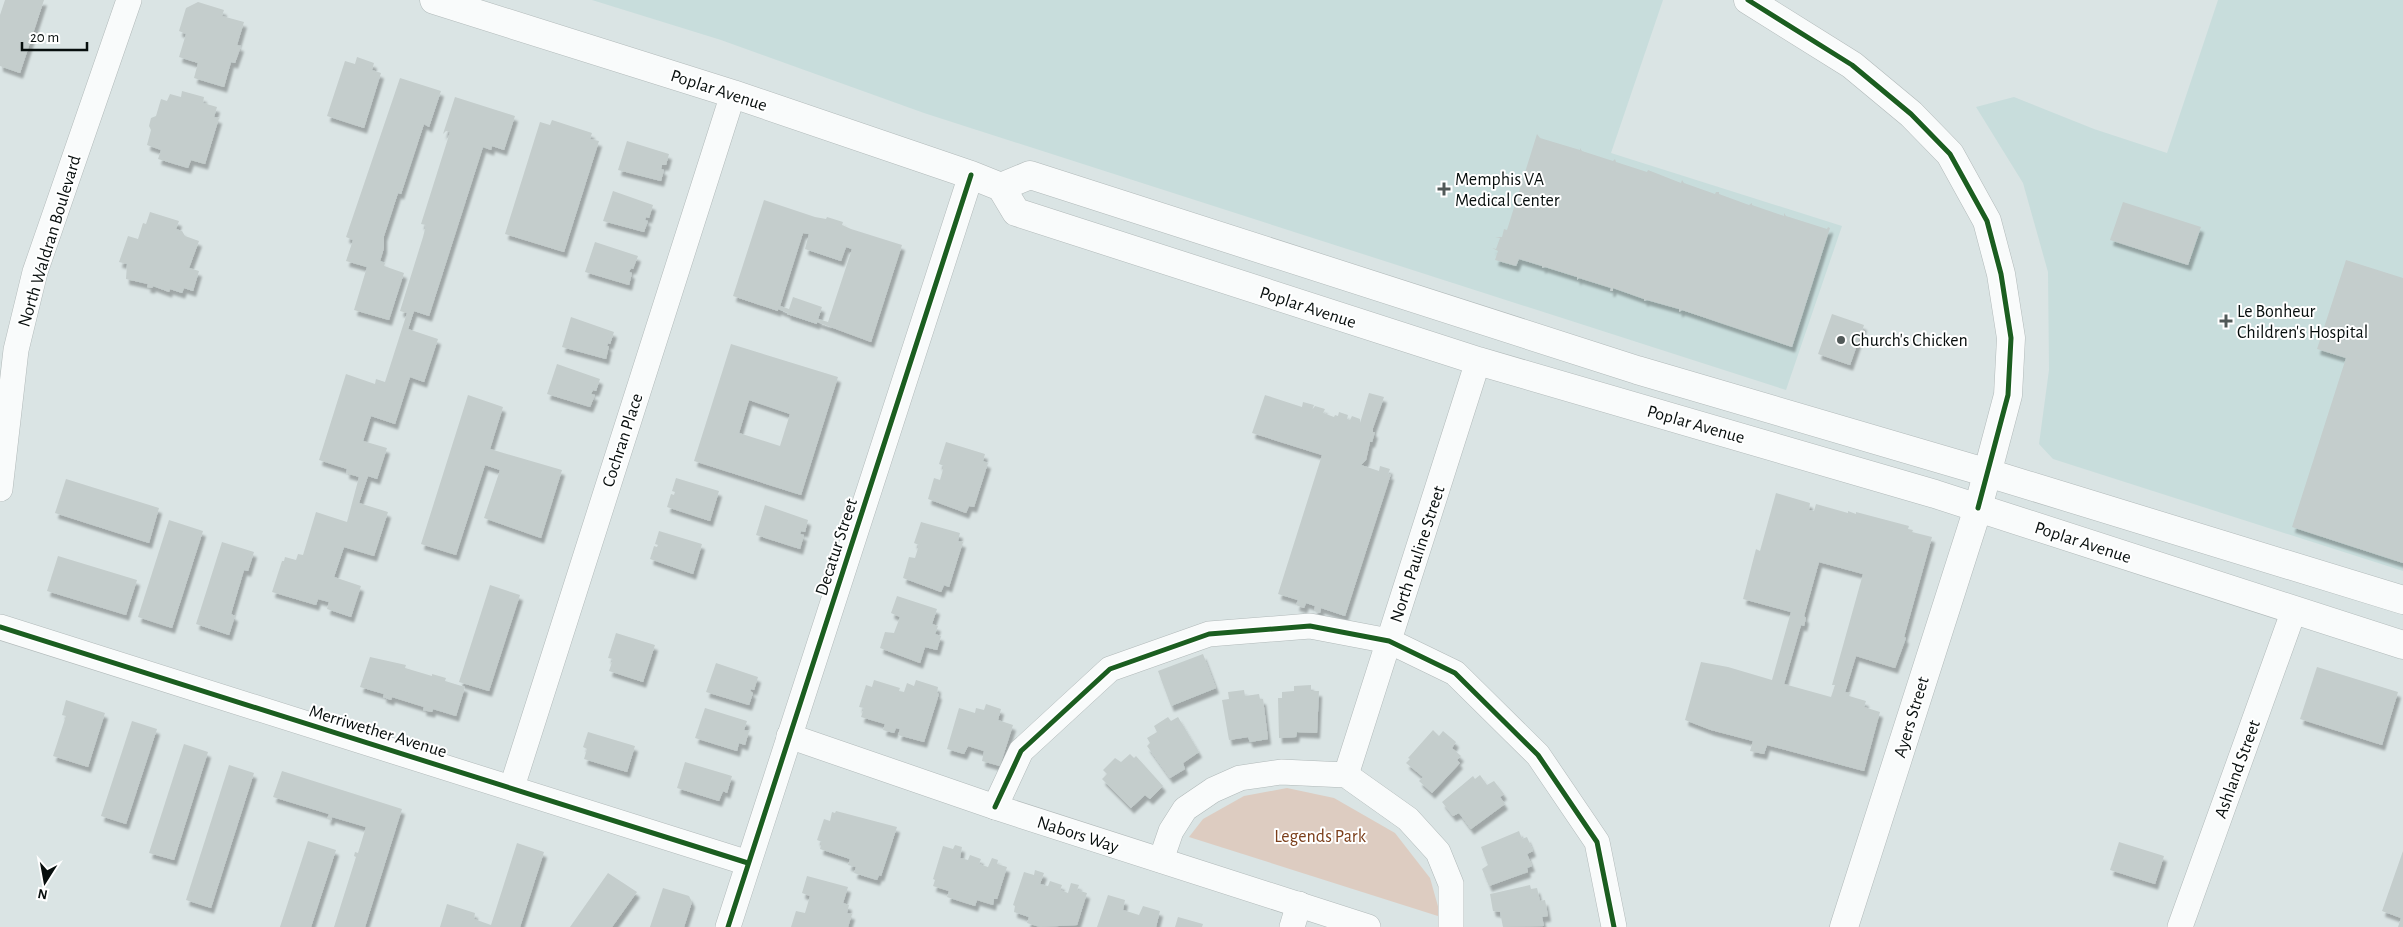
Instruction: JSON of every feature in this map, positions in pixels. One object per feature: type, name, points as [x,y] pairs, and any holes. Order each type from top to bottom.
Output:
[{"type":"main road","name":"Poplar Avenue","points":[[434,0],[733,94],[971,175],[1001,187],[1016,212],[1478,361],[1868,474],[2403,645]]},
{"type":"main road","points":[[1748,0],[1852,65],[1911,114],[1950,154],[1987,221],[2001,274],[2011,338],[2008,395],[1978,508]]},
{"type":"main road","name":"Poplar Avenue","points":[[1001,187],[1030,175],[1637,370],[1988,473],[2403,600]]},
{"type":"main road","name":"Ayers Street","points":[[1844,927],[1978,508]]},
{"type":"street","name":"North Waldran Boulevard","points":[[0,489],[16,350],[35,272],[129,0]]},
{"type":"street","name":"Cochran Place","points":[[512,787],[733,94]]},
{"type":"street","name":"Decatur Street","points":[[728,927],[971,175]]},
{"type":"street","name":"North Pauline Street","points":[[1346,775],[1478,361]]},
{"type":"street","name":"Ashland Street","points":[[2180,927],[2294,610]]},
{"type":"street","points":[[995,807],[1021,751],[1110,669],[1209,634],[1310,626],[1389,641],[1455,672],[1538,755],[1597,842],[1614,927]]},
{"type":"street","name":"Merriwether Avenue","points":[[0,627],[748,863]]},
{"type":"street","name":"Nabors Way","points":[[789,736],[995,807],[1161,860],[1295,916],[1368,927]]},
{"type":"street","points":[[1161,860],[1171,831],[1186,809],[1213,790],[1240,778],[1281,772],[1346,775],[1408,819],[1438,852],[1452,884],[1451,927]]},
{"type":"shaded area","name":"Memphis VA Medical Center","points":[[592,0],[1663,0],[1611,153],[1842,226],[1786,390],[924,113],[721,40]]},
{"type":"shaded area","name":"Le Bonheur Children's Hospital","points":[[2218,0],[2403,0],[2403,571],[2053,459],[2039,444],[2049,370],[2048,272],[2023,183],[1976,107],[2014,97],[2094,129],[2167,153]]},
{"type":"green space","name":"Legends Park","points":[[1287,788],[1334,798],[1395,833],[1430,878],[1441,917],[1189,837],[1203,819],[1244,796]]},
{"type":"building","points":[[5,0],[44,0],[20,73],[0,66],[0,15]]},
{"type":"building","points":[[198,2],[224,10],[222,16],[244,22],[237,45],[241,46],[235,63],[231,62],[224,87],[194,78],[198,63],[179,57],[186,34],[179,31],[186,8]]},
{"type":"building","points":[[357,57],[374,63],[372,70],[381,73],[364,128],[327,116],[345,61],[355,64]]},
{"type":"building","points":[[400,78],[441,91],[429,127],[424,124],[401,194],[398,193],[384,236],[384,248],[380,261],[385,263],[384,266],[404,273],[389,320],[354,310],[367,267],[346,261],[353,240],[346,237]]},
{"type":"building","points":[[182,91],[204,97],[203,103],[217,107],[214,117],[219,118],[205,164],[191,160],[188,168],[158,159],[161,150],[147,145],[151,130],[149,126],[151,118],[156,116],[161,99],[167,101],[170,94],[181,97]]},
{"type":"building","points":[[455,97],[515,116],[504,150],[492,146],[491,150],[483,147],[429,316],[414,311],[408,329],[438,339],[424,382],[410,377],[395,424],[371,416],[363,441],[387,448],[377,479],[368,476],[359,503],[388,512],[374,556],[344,547],[334,577],[361,586],[351,617],[327,609],[329,602],[318,599],[316,605],[272,592],[285,557],[296,560],[298,554],[303,555],[316,512],[347,522],[359,477],[346,473],[347,469],[319,460],[346,374],[375,384],[376,379],[385,382],[407,313],[400,311],[426,225],[421,224],[450,132],[446,131],[443,134]]},
{"type":"building","points":[[552,120],[592,133],[590,139],[599,141],[564,252],[505,234],[540,122],[550,125]]},
{"type":"building","points":[[1537,134],[1540,138],[1580,150],[1580,148],[1582,151],[1613,161],[1615,159],[1616,162],[1647,172],[1648,170],[1681,183],[1682,180],[1684,183],[1715,194],[1719,192],[1719,194],[1749,205],[1752,203],[1752,205],[1784,216],[1784,213],[1786,216],[1827,229],[1828,227],[1830,228],[1792,347],[1682,310],[1679,312],[1679,309],[1647,300],[1644,301],[1644,299],[1613,288],[1613,291],[1610,291],[1611,288],[1579,278],[1577,280],[1577,277],[1545,267],[1542,268],[1542,266],[1519,259],[1516,266],[1495,260],[1498,251],[1492,248],[1496,249],[1500,238],[1495,237],[1502,237],[1504,229],[1507,230]]},
{"type":"building","points":[[627,141],[669,154],[666,165],[662,165],[661,169],[664,170],[661,181],[618,170]]},
{"type":"building","points":[[613,191],[653,205],[649,218],[646,217],[645,220],[648,221],[644,232],[603,221]]},
{"type":"building","points":[[764,200],[815,217],[826,219],[827,217],[843,222],[842,225],[851,229],[902,245],[871,342],[817,322],[817,324],[787,314],[778,309],[778,311],[733,296]],"holes":[[[803,233],[809,234],[805,249],[841,261],[846,247],[852,249],[828,322],[818,319],[822,307],[793,297],[789,309],[780,306]]]},
{"type":"building","points":[[2123,202],[2201,227],[2188,265],[2110,240]]},
{"type":"building","points":[[150,212],[179,221],[176,229],[182,231],[185,236],[199,241],[189,268],[199,271],[193,291],[184,288],[182,293],[170,289],[169,292],[153,286],[152,288],[147,287],[148,284],[126,279],[127,264],[119,262],[128,236],[138,239],[143,223],[146,224]]},
{"type":"building","points":[[595,242],[638,256],[633,269],[631,268],[629,272],[632,273],[629,285],[585,272]]},
{"type":"building","points":[[2346,260],[2403,278],[2403,563],[2292,527],[2346,358],[2317,349]]},
{"type":"building","name":"Church's Chicken","points":[[1832,314],[1864,325],[1850,365],[1818,354]]},
{"type":"building","points":[[571,317],[614,332],[610,344],[608,343],[607,346],[609,346],[606,359],[562,347]]},
{"type":"building","points":[[731,344],[838,377],[801,495],[694,461]],"holes":[[[749,400],[790,414],[780,446],[739,433]]]},
{"type":"building","points":[[557,364],[600,379],[596,391],[593,390],[591,394],[595,395],[590,407],[547,394]]},
{"type":"building","points":[[1369,393],[1384,397],[1373,428],[1373,432],[1375,432],[1372,442],[1370,442],[1366,460],[1361,465],[1379,471],[1380,466],[1390,469],[1388,474],[1391,474],[1345,616],[1321,608],[1320,613],[1314,611],[1315,606],[1306,603],[1304,608],[1296,605],[1298,600],[1278,594],[1322,455],[1252,433],[1265,395],[1302,407],[1303,402],[1314,405],[1312,410],[1315,406],[1325,409],[1323,413],[1334,417],[1335,415],[1338,416],[1339,412],[1348,415],[1347,419],[1350,420],[1352,416],[1360,419],[1360,423]]},
{"type":"building","points":[[468,395],[503,407],[490,449],[562,470],[541,538],[484,518],[500,470],[485,465],[456,555],[421,544]]},
{"type":"building","points":[[946,442],[985,454],[983,461],[988,463],[974,507],[969,506],[966,513],[928,499],[934,478],[940,480],[944,466],[939,464]]},
{"type":"building","points":[[676,478],[719,491],[710,521],[667,507],[671,494],[674,495],[675,492],[672,491]]},
{"type":"building","points":[[66,479],[159,508],[149,543],[55,513]]},
{"type":"building","points":[[1776,493],[1810,503],[1809,510],[1814,511],[1816,504],[1848,513],[1848,511],[1856,514],[1856,512],[1909,526],[1908,529],[1913,530],[1912,532],[1932,537],[1904,637],[1906,638],[1895,668],[1856,656],[1845,692],[1850,693],[1849,696],[1866,701],[1864,707],[1880,712],[1864,771],[1767,745],[1764,754],[1750,751],[1753,741],[1711,730],[1685,720],[1701,662],[1728,667],[1772,680],[1791,612],[1743,599],[1756,549],[1760,551]],"holes":[[[1819,562],[1863,574],[1832,685],[1835,685],[1831,697],[1784,684],[1801,625],[1804,626],[1806,618],[1804,616]]]},
{"type":"building","points":[[765,505],[808,520],[805,532],[801,531],[800,534],[804,535],[800,549],[756,535]]},
{"type":"building","points":[[169,520],[203,531],[172,628],[138,617]]},
{"type":"building","points":[[921,522],[960,533],[958,541],[963,542],[949,587],[944,585],[941,592],[903,578],[909,557],[915,558],[919,545],[914,543]]},
{"type":"building","points":[[659,531],[702,544],[693,574],[650,559],[654,546],[657,547],[658,545],[655,544]]},
{"type":"building","points":[[222,542],[254,552],[248,571],[244,570],[231,614],[235,616],[229,635],[196,624]]},
{"type":"building","points":[[58,556],[137,580],[126,615],[47,591]]},
{"type":"building","points":[[490,585],[520,595],[489,691],[459,682]]},
{"type":"building","points":[[897,596],[937,609],[932,624],[938,626],[935,634],[941,636],[937,650],[925,647],[920,663],[880,648],[885,632],[894,633],[900,617],[891,613]]},
{"type":"building","points":[[616,633],[655,645],[643,682],[609,671],[613,659],[608,658]]},
{"type":"building","points":[[1203,654],[1216,688],[1171,706],[1158,671]]},
{"type":"building","points":[[370,657],[406,665],[405,668],[446,678],[445,681],[465,687],[456,716],[433,709],[432,712],[423,710],[424,707],[392,697],[391,700],[383,697],[384,694],[360,687]]},
{"type":"building","points":[[716,663],[758,677],[754,690],[751,689],[750,691],[753,693],[749,705],[706,692]]},
{"type":"building","points":[[2317,667],[2398,692],[2382,745],[2300,719]]},
{"type":"building","points":[[874,680],[900,688],[899,691],[904,692],[907,683],[914,686],[916,680],[938,687],[937,693],[939,694],[924,742],[898,735],[900,729],[896,728],[894,733],[883,730],[885,724],[861,717],[864,708],[859,707],[866,685],[872,687]]},
{"type":"building","points":[[1311,685],[1311,691],[1319,691],[1317,733],[1297,732],[1296,737],[1279,738],[1278,698],[1282,698],[1282,692],[1294,691],[1294,686]]},
{"type":"building","points":[[1244,690],[1245,696],[1259,694],[1260,699],[1263,699],[1268,739],[1250,742],[1248,737],[1229,740],[1222,700],[1229,699],[1228,692]]},
{"type":"building","points":[[66,700],[105,713],[88,767],[53,756],[66,716],[62,715]]},
{"type":"building","points":[[986,704],[1001,709],[998,720],[1013,725],[1000,766],[982,761],[984,751],[968,746],[964,754],[947,749],[959,708],[975,713],[976,708],[984,710]]},
{"type":"building","points":[[705,708],[747,721],[744,730],[749,731],[745,745],[739,743],[737,751],[695,738]]},
{"type":"building","points":[[1168,717],[1171,721],[1178,717],[1199,752],[1183,763],[1185,769],[1170,778],[1147,746],[1150,743],[1147,738],[1157,732],[1154,726]]},
{"type":"building","points":[[132,721],[157,729],[126,824],[101,816]]},
{"type":"building","points":[[1433,730],[1439,736],[1443,731],[1456,742],[1452,748],[1461,756],[1457,760],[1460,763],[1432,793],[1419,781],[1423,777],[1406,763],[1410,759],[1408,758]]},
{"type":"building","points":[[588,732],[635,746],[627,772],[584,759],[587,749],[583,747]]},
{"type":"building","points":[[184,744],[208,752],[174,860],[149,853]]},
{"type":"building","points":[[1130,754],[1134,758],[1136,756],[1163,786],[1150,799],[1145,795],[1131,808],[1102,779],[1107,774],[1103,770],[1115,758],[1121,762]]},
{"type":"building","points":[[685,762],[732,776],[727,793],[723,791],[719,801],[677,788]]},
{"type":"building","points":[[229,765],[254,773],[211,908],[186,900]]},
{"type":"building","points":[[282,771],[402,809],[365,927],[334,927],[356,857],[354,856],[355,852],[358,853],[366,827],[332,817],[331,820],[327,819],[329,814],[273,797]]},
{"type":"building","points":[[1480,775],[1487,785],[1494,781],[1504,794],[1500,797],[1505,804],[1471,829],[1459,813],[1453,816],[1442,802],[1473,776],[1475,779]]},
{"type":"building","points":[[836,811],[897,827],[881,876],[879,875],[877,880],[854,873],[856,867],[848,865],[850,859],[820,849],[822,842],[817,840],[824,819],[830,821],[832,812],[835,813]]},
{"type":"building","points":[[1519,831],[1522,839],[1527,837],[1533,851],[1527,854],[1532,866],[1527,868],[1528,872],[1489,886],[1482,869],[1488,865],[1481,847]]},
{"type":"building","points":[[308,841],[336,850],[311,927],[280,927]]},
{"type":"building","points":[[2119,842],[2164,856],[2155,884],[2110,870]]},
{"type":"building","points":[[517,843],[544,852],[520,927],[440,927],[447,904],[475,913],[474,919],[491,925]]},
{"type":"building","points":[[955,845],[962,847],[960,858],[968,860],[970,855],[981,859],[979,864],[988,867],[992,858],[998,860],[997,864],[1007,867],[997,899],[994,899],[993,905],[977,900],[975,906],[947,897],[949,891],[933,886],[935,880],[933,879],[943,846],[953,849]]},
{"type":"building","points":[[2403,851],[2403,927],[2398,927],[2401,918],[2382,911]]},
{"type":"building","points":[[1035,870],[1044,873],[1040,884],[1048,886],[1050,881],[1062,885],[1060,890],[1068,893],[1071,883],[1079,885],[1077,890],[1087,893],[1077,925],[1040,927],[1027,923],[1029,917],[1014,912],[1015,906],[1013,905],[1024,872],[1034,875]]},
{"type":"building","points":[[608,873],[637,892],[612,927],[570,927]]},
{"type":"building","points":[[807,876],[848,887],[843,903],[849,905],[847,913],[852,914],[848,927],[791,927],[796,911],[805,913],[810,896],[802,893]]},
{"type":"building","points":[[1530,885],[1531,889],[1537,888],[1540,901],[1545,900],[1548,916],[1542,917],[1544,926],[1503,927],[1500,912],[1493,911],[1490,894]]},
{"type":"building","points":[[663,888],[689,896],[692,902],[684,927],[650,927]]},
{"type":"building","points":[[1108,895],[1125,900],[1123,910],[1139,915],[1143,906],[1160,911],[1156,927],[1097,927]]},
{"type":"building","points":[[1178,917],[1203,924],[1202,927],[1175,927]]},
{"type":"cycle path","points":[[1748,0],[1852,65],[1911,114],[1950,154],[1987,221],[2001,274],[2011,338],[2008,395],[1978,508]]},
{"type":"cycle path","points":[[728,927],[971,175]]},
{"type":"cycle path","points":[[995,807],[1021,751],[1110,669],[1209,634],[1310,626],[1389,641],[1455,673],[1538,755],[1597,842],[1614,927]]},
{"type":"cycle path","points":[[0,627],[748,863]]},
{"type":"place","name":"Memphis VA Medical Center","points":[[1444,189]]},
{"type":"place","name":"Le Bonheur Children's Hospital","points":[[2226,321]]},
{"type":"place","name":"Church's Chicken","points":[[1841,340]]}]
